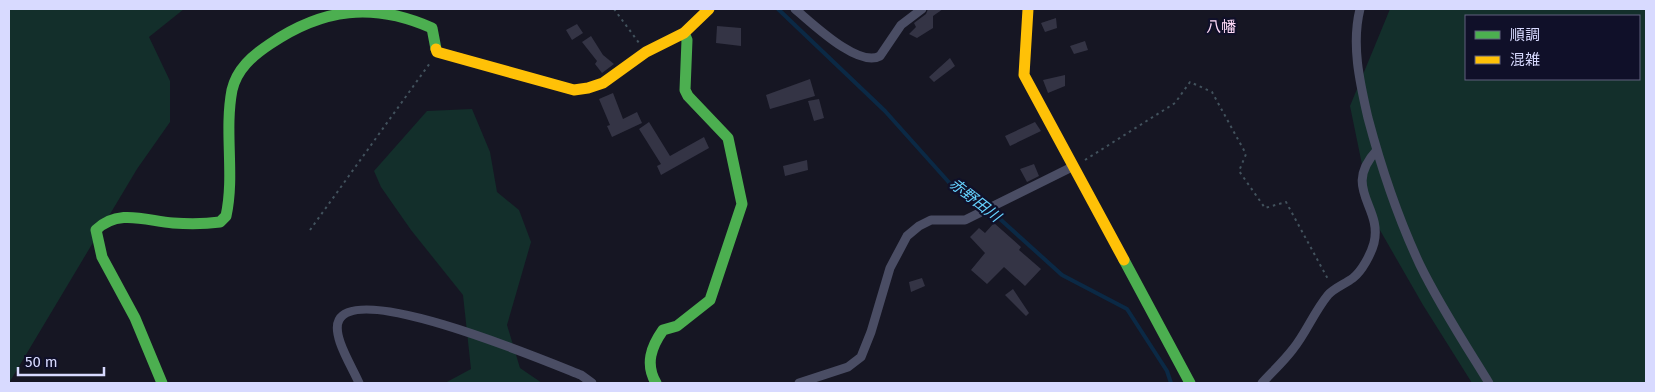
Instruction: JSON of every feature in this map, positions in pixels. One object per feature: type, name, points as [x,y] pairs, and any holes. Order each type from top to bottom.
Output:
[{"type":"street","points":[[162,383],[125,297],[99,254],[96,244],[96,230],[100,224],[125,217],[173,223],[220,222],[226,216],[228,207],[231,96],[236,78],[247,62],[264,48],[318,18],[371,12],[398,14],[414,18],[432,28],[437,52],[574,90],[603,83],[646,52],[684,33],[709,9]]},
{"type":"street","points":[[795,9],[845,49],[868,59],[880,56],[901,25],[922,9]]},
{"type":"street","points":[[1028,9],[1024,75],[1190,383]]},
{"type":"street","points":[[1360,9],[1356,53],[1363,95],[1377,150],[1420,264],[1489,383]]},
{"type":"street","points":[[656,383],[652,378],[648,357],[656,340],[663,330],[677,326],[710,300],[742,204],[738,177],[728,138],[688,96],[685,90],[687,40],[684,33]]},
{"type":"street","points":[[1262,383],[1293,349],[1309,321],[1329,293],[1355,277],[1367,260],[1374,243],[1376,227],[1363,194],[1362,178],[1366,162],[1377,150]]},
{"type":"street","points":[[799,383],[848,367],[861,356],[871,332],[890,268],[907,236],[919,226],[931,220],[965,220],[1072,167]]},
{"type":"street","points":[[359,383],[340,342],[337,326],[339,318],[345,313],[374,308],[400,312],[491,340],[581,375],[592,383]]},
{"type":"path","points":[[614,9],[646,52]]},
{"type":"path","points":[[310,230],[437,52]]},
{"type":"path","points":[[1072,167],[1175,103],[1190,82],[1212,92],[1246,154],[1238,171],[1265,208],[1286,202],[1334,290]]},
{"type":"green space","points":[[9,9],[184,9],[149,37],[170,81],[170,122],[137,169],[9,383]]},
{"type":"green space","points":[[1390,9],[1646,9],[1646,383],[1472,383],[1423,305],[1373,218],[1350,106]]},
{"type":"green space","points":[[472,109],[490,152],[497,192],[519,210],[531,242],[507,325],[520,368],[542,383],[445,383],[471,369],[463,295],[411,230],[381,187],[374,171],[427,111]]},
{"type":"building","points":[[928,9],[943,9],[933,16],[933,28],[917,38],[909,34],[916,27],[914,23],[926,14]]},
{"type":"building","points":[[1056,18],[1057,28],[1045,32],[1041,23]]},
{"type":"building","points":[[577,24],[583,33],[572,40],[566,30]]},
{"type":"building","points":[[717,26],[741,28],[741,46],[716,43]]},
{"type":"building","points":[[591,36],[603,55],[614,64],[602,73],[595,64],[597,61],[582,42]]},
{"type":"building","points":[[1085,41],[1088,50],[1074,54],[1070,46]]},
{"type":"building","points":[[950,58],[955,66],[934,82],[929,77]]},
{"type":"building","points":[[1065,75],[1065,86],[1048,93],[1043,80]]},
{"type":"building","points":[[810,79],[815,96],[770,109],[766,95]]},
{"type":"building","points":[[613,93],[623,119],[637,112],[642,123],[612,137],[607,126],[610,125],[599,99]]},
{"type":"building","points":[[819,99],[824,118],[814,121],[808,101]]},
{"type":"building","points":[[649,122],[670,156],[704,137],[709,148],[661,175],[657,166],[661,164],[639,129]]},
{"type":"building","points":[[1035,122],[1041,131],[1010,146],[1005,136]]},
{"type":"building","points":[[807,160],[808,170],[785,176],[783,166]]},
{"type":"building","points":[[1034,164],[1039,176],[1027,182],[1020,169]]},
{"type":"building","points":[[994,223],[1021,247],[1019,250],[1041,269],[1025,286],[1004,267],[987,284],[971,270],[985,253],[970,237],[979,228],[985,233]]},
{"type":"building","points":[[922,278],[925,286],[911,292],[909,282]]},
{"type":"building","points":[[1013,289],[1029,313],[1026,316],[1005,295]]},
{"type":"waterway","name":"赤野田川","points":[[778,9],[885,111],[954,188],[1000,219],[1062,275],[1127,309],[1167,371],[1171,383]]},
{"type":"traffic: fast","points":[[162,383],[135,318],[102,257],[96,230],[105,223],[123,218],[197,224],[220,222],[226,216],[230,185],[229,122],[234,82],[241,69],[251,58],[290,32],[329,16],[369,12],[389,14],[432,28],[436,49]]},
{"type":"traffic: fast","points":[[656,383],[650,362],[655,343],[663,330],[677,326],[710,300],[742,204],[728,138],[688,96],[685,90],[687,40],[684,33]]},
{"type":"traffic: fast","points":[[1124,260],[1190,383]]},
{"type":"traffic: slow","points":[[436,49],[437,52],[574,90],[588,88],[603,83],[646,52],[684,33],[709,9]]},
{"type":"traffic: slow","points":[[1028,9],[1024,75],[1124,260]]},
{"type":"district","name":"八幡","points":[[1221,27]]}]
